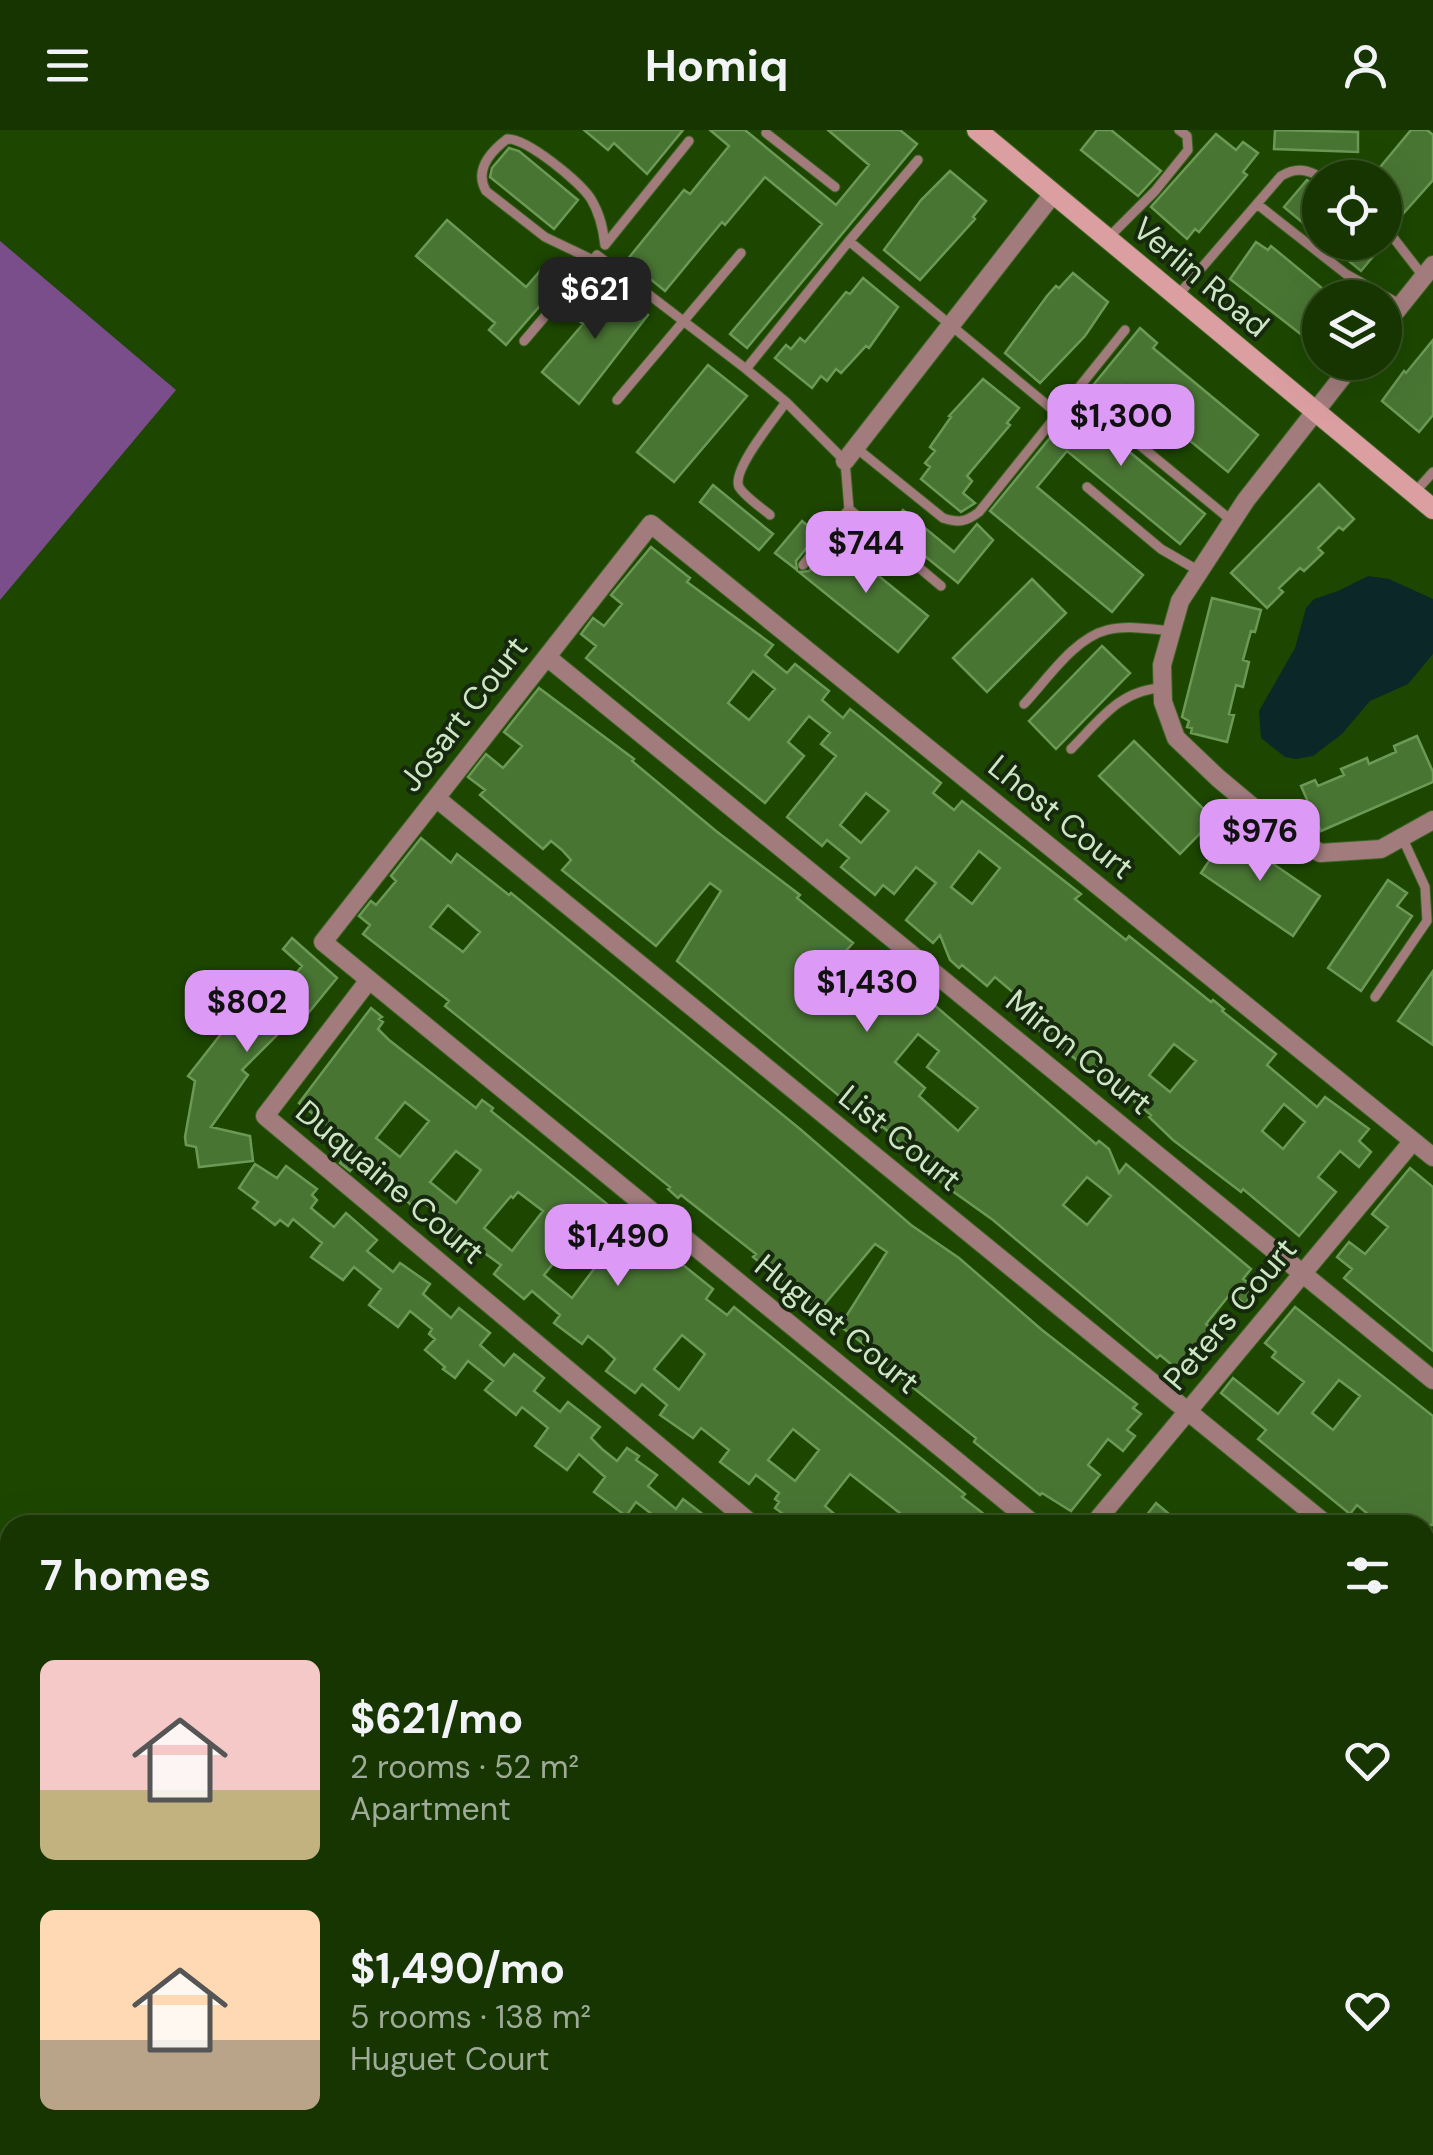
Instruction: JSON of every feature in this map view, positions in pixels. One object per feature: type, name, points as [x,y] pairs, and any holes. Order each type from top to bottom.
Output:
[{"type":"street","name":"Verlin Road","points":[[977,130],[1433,509]]},
{"type":"street","points":[[850,454],[1053,194]]},
{"type":"street","points":[[1402,304],[1428,271]]},
{"type":"street","points":[[1340,380],[1232,521],[1180,600],[1162,665],[1163,702],[1176,738],[1261,814],[1320,853],[1382,849],[1433,820]]},
{"type":"street","name":"Josart Court","points":[[323,942],[651,524]]},
{"type":"street","name":"Lhost Court","points":[[651,524],[1433,1157]]},
{"type":"street","name":"Miron Court","points":[[547,657],[1433,1380]]},
{"type":"street","name":"List Court","points":[[436,798],[1315,1515]]},
{"type":"street","name":"Huguet Court","points":[[323,942],[1023,1515]]},
{"type":"street","name":"Duquaine Court","points":[[370,980],[266,1116],[740,1515]]},
{"type":"street","name":"Peters Court","points":[[1101,1515],[1414,1141]]},
{"type":"lane","points":[[1107,239],[1156,191],[1188,150],[1187,136],[1179,130]]},
{"type":"lane","points":[[766,131],[835,186]]},
{"type":"lane","points":[[605,245],[599,213],[588,194],[527,143],[507,139],[497,147],[482,171],[480,182],[486,191],[545,238],[595,258],[683,320],[850,454],[943,518],[956,522],[979,512],[1125,330]]},
{"type":"lane","points":[[524,341],[689,141]]},
{"type":"lane","points":[[746,369],[918,160]]},
{"type":"lane","points":[[1177,296],[1281,176],[1294,169],[1302,170]]},
{"type":"lane","points":[[1257,204],[1357,280]]},
{"type":"lane","points":[[848,241],[1058,414]]},
{"type":"lane","points":[[1402,244],[1428,271]]},
{"type":"lane","points":[[618,400],[740,253]]},
{"type":"lane","points":[[770,515],[739,487],[738,480],[744,462],[786,402]]},
{"type":"lane","points":[[1124,433],[1232,521]]},
{"type":"lane","points":[[803,565],[849,510],[850,454]]},
{"type":"lane","points":[[1414,494],[1433,472]]},
{"type":"lane","points":[[1087,487],[1161,549],[1199,571]]},
{"type":"lane","points":[[849,510],[941,586]]},
{"type":"lane","points":[[1024,704],[1072,653],[1106,630],[1172,631]]},
{"type":"lane","points":[[1072,749],[1116,703],[1130,694],[1162,688]]},
{"type":"lane","points":[[1375,998],[1427,921],[1425,887],[1402,837]]},
{"type":"shaded area","points":[[0,241],[176,390],[0,600]]},
{"type":"water","points":[[1368,576],[1389,579],[1433,599],[1433,654],[1408,684],[1370,701],[1342,734],[1313,756],[1285,757],[1261,738],[1259,711],[1295,648],[1306,608],[1314,599]]},
{"type":"building","points":[[584,130],[683,130],[647,174],[614,143],[608,150]]},
{"type":"building","points":[[710,130],[745,130],[836,205],[869,165],[828,130],[900,130],[917,144],[747,348],[730,334],[822,224],[765,177],[665,291],[627,260],[684,190],[690,194],[729,146]]},
{"type":"building","points":[[1097,130],[1111,130],[1161,171],[1138,196],[1081,150]]},
{"type":"building","points":[[1275,130],[1358,132],[1358,152],[1274,149]]},
{"type":"building","points":[[1411,130],[1427,130],[1433,135],[1433,180],[1402,215],[1402,160],[1386,160]]},
{"type":"building","points":[[1216,134],[1236,150],[1243,142],[1258,153],[1243,172],[1247,175],[1199,232],[1195,229],[1187,239],[1151,207]]},
{"type":"building","points":[[509,148],[519,151],[578,200],[554,229],[490,177],[492,168]]},
{"type":"building","points":[[950,171],[986,201],[975,219],[920,280],[884,250],[921,200]]},
{"type":"building","points":[[1302,186],[1302,222],[1284,207]]},
{"type":"building","points":[[447,220],[526,287],[540,271],[557,286],[506,345],[489,330],[495,323],[416,256]]},
{"type":"building","points":[[1256,242],[1268,250],[1271,246],[1312,280],[1302,280],[1302,335],[1230,279]]},
{"type":"building","points":[[1348,260],[1370,260],[1361,271]]},
{"type":"building","points":[[1073,273],[1108,302],[1085,336],[1040,383],[1005,353],[1047,296]]},
{"type":"building","points":[[863,278],[898,307],[869,348],[866,346],[841,373],[836,369],[827,381],[821,376],[812,388],[775,358],[786,345],[791,349],[800,338],[805,342],[846,292],[850,294]]},
{"type":"building","points":[[609,282],[648,315],[579,404],[542,372],[583,324],[577,319]]},
{"type":"building","points":[[1140,328],[1157,343],[1153,348],[1258,435],[1228,472],[1122,385],[1092,421],[1205,514],[1180,544],[1067,451],[1037,487],[1143,575],[1112,612],[990,511]]},
{"type":"building","points":[[1433,340],[1433,415],[1419,432],[1382,401]]},
{"type":"building","points":[[708,365],[747,396],[674,482],[637,452]]},
{"type":"building","points":[[983,379],[1019,408],[1007,423],[1010,425],[967,476],[972,481],[963,493],[975,503],[961,512],[921,479],[930,467],[925,463],[935,451],[930,447],[949,416]]},
{"type":"building","points":[[1319,484],[1354,519],[1343,530],[1339,527],[1318,548],[1323,553],[1279,588],[1283,592],[1267,608],[1231,573]]},
{"type":"building","points":[[713,485],[773,534],[759,550],[700,502]]},
{"type":"building","points":[[903,510],[954,552],[977,524],[993,540],[958,583],[889,527]]},
{"type":"building","points":[[802,521],[818,534],[796,561],[797,570],[775,553]]},
{"type":"building","points":[[838,543],[928,616],[898,652],[799,572],[809,571],[830,545],[833,548]]},
{"type":"building","points":[[651,547],[690,578],[687,582],[773,645],[765,655],[787,673],[795,664],[829,691],[822,700],[843,718],[850,709],[941,783],[933,793],[954,810],[962,801],[1081,894],[1075,899],[1126,940],[1129,936],[1224,1009],[1276,1054],[1267,1065],[1317,1107],[1325,1097],[1369,1129],[1359,1141],[1371,1152],[1359,1167],[1340,1151],[1318,1177],[1336,1192],[1299,1236],[1243,1189],[1241,1192],[1173,1140],[1151,1115],[1104,1077],[1102,1080],[1036,1028],[1008,1004],[1015,994],[995,977],[987,986],[950,960],[940,935],[933,943],[906,920],[936,883],[916,867],[894,894],[883,885],[875,895],[841,867],[849,858],[827,840],[822,846],[787,817],[836,756],[821,744],[830,733],[809,716],[788,742],[804,756],[765,803],[586,658],[596,646],[581,634],[593,618],[604,626],[622,604],[611,595]],"holes":[[[753,671],[775,689],[749,720],[728,703]],[[866,793],[889,811],[861,843],[840,825]],[[979,851],[1000,868],[972,904],[951,887]],[[1174,1044],[1196,1061],[1170,1092],[1149,1075]],[[1284,1104],[1305,1122],[1283,1149],[1262,1131]]]},
{"type":"building","points":[[1032,579],[1066,613],[987,692],[953,658]]},
{"type":"building","points":[[1212,598],[1261,610],[1243,660],[1249,662],[1243,687],[1236,685],[1227,742],[1191,733],[1189,721],[1182,717]]},
{"type":"building","points":[[1102,646],[1130,673],[1056,749],[1029,721]]},
{"type":"building","points":[[539,688],[634,759],[716,831],[800,895],[797,898],[853,943],[845,952],[867,969],[875,959],[904,979],[1096,1144],[1099,1141],[1109,1149],[1119,1173],[1126,1164],[1251,1269],[1243,1279],[1257,1289],[1245,1304],[1231,1293],[1206,1324],[1218,1334],[1184,1375],[1160,1355],[1157,1358],[993,1220],[944,1185],[882,1126],[880,1129],[855,1108],[852,1111],[844,1100],[677,961],[721,891],[710,883],[656,946],[562,870],[571,860],[562,850],[551,841],[543,849],[480,795],[485,790],[468,777],[486,754],[503,768],[522,746],[504,732]],"holes":[[[918,1034],[939,1051],[927,1067],[978,1108],[958,1131],[919,1096],[925,1088],[895,1062]],[[1087,1177],[1111,1196],[1087,1225],[1063,1205]]]},
{"type":"building","points":[[1417,736],[1433,772],[1433,782],[1321,831],[1301,786],[1315,780],[1318,786],[1344,775],[1341,769],[1367,758],[1369,764],[1396,752],[1394,746]]},
{"type":"building","points":[[1134,741],[1214,819],[1180,854],[1099,776]]},
{"type":"building","points":[[1228,833],[1320,896],[1293,936],[1201,873]]},
{"type":"building","points":[[421,838],[451,863],[457,854],[511,893],[911,1225],[959,1258],[1042,1330],[1137,1404],[1133,1408],[1141,1414],[1127,1430],[1135,1436],[1123,1451],[1108,1439],[1088,1465],[1100,1475],[1071,1511],[1040,1495],[840,1326],[887,1252],[875,1244],[819,1311],[753,1257],[756,1254],[681,1195],[678,1198],[670,1187],[445,1006],[449,1001],[363,934],[370,925],[359,916],[371,901],[376,905],[396,881],[391,876]],"holes":[[[448,905],[480,932],[463,952],[430,927]]]},
{"type":"building","points":[[1388,880],[1407,893],[1397,906],[1412,916],[1361,991],[1328,968]]},
{"type":"building","points":[[292,938],[337,978],[305,1017],[298,1014],[242,1070],[248,1075],[211,1127],[250,1136],[253,1161],[199,1167],[196,1147],[186,1145],[185,1137],[195,1081],[188,1076],[221,1034],[216,1030],[264,975],[283,990],[302,966],[283,949]]},
{"type":"building","points":[[1433,971],[1433,1045],[1398,1021]]},
{"type":"building","points":[[371,1008],[382,1017],[378,1029],[389,1040],[476,1108],[482,1100],[493,1108],[491,1111],[713,1289],[706,1299],[727,1315],[734,1307],[965,1494],[962,1497],[985,1515],[902,1515],[850,1474],[825,1506],[835,1515],[784,1515],[775,1508],[779,1493],[756,1475],[749,1484],[720,1462],[729,1450],[701,1428],[693,1438],[660,1415],[667,1405],[642,1384],[635,1393],[606,1371],[615,1359],[604,1349],[588,1336],[582,1344],[554,1323],[560,1315],[532,1291],[524,1299],[494,1274],[501,1265],[472,1244],[465,1252],[437,1230],[446,1219],[417,1198],[411,1205],[361,1157],[350,1171],[340,1163],[349,1151],[329,1135],[333,1130],[299,1103]],"holes":[[[405,1102],[429,1121],[400,1157],[376,1138]],[[456,1151],[481,1170],[456,1203],[430,1182]],[[518,1192],[543,1211],[512,1251],[484,1228]],[[570,1243],[597,1265],[572,1298],[544,1275]],[[682,1335],[705,1354],[679,1390],[654,1369]],[[793,1429],[819,1450],[795,1481],[768,1460]]]},
{"type":"building","points":[[255,1164],[277,1178],[286,1166],[317,1189],[312,1195],[317,1200],[311,1208],[334,1227],[346,1213],[377,1240],[367,1251],[393,1272],[400,1263],[430,1284],[423,1294],[451,1318],[459,1308],[490,1333],[480,1345],[504,1366],[514,1354],[544,1378],[534,1391],[560,1412],[568,1402],[600,1427],[591,1438],[602,1449],[617,1461],[627,1448],[657,1475],[648,1486],[676,1509],[683,1499],[704,1515],[653,1515],[636,1502],[625,1515],[594,1492],[605,1477],[579,1454],[567,1470],[535,1446],[548,1428],[522,1407],[516,1415],[485,1390],[493,1381],[468,1361],[455,1378],[443,1369],[425,1350],[435,1339],[429,1334],[432,1329],[410,1311],[398,1327],[369,1305],[381,1289],[354,1267],[343,1280],[311,1257],[322,1243],[293,1219],[288,1226],[280,1220],[275,1225],[253,1208],[258,1202],[239,1188]]},
{"type":"building","points":[[1410,1168],[1433,1187],[1433,1351],[1344,1278],[1352,1269],[1337,1257],[1349,1242],[1365,1254],[1388,1227],[1372,1214]]},
{"type":"building","points":[[1295,1307],[1433,1416],[1433,1515],[1369,1515],[1357,1505],[1350,1514],[1258,1439],[1266,1430],[1221,1393],[1233,1378],[1278,1414],[1304,1382],[1272,1357],[1276,1352],[1265,1343]],"holes":[[[1339,1380],[1360,1396],[1333,1430],[1312,1413]]]},
{"type":"building","points":[[1156,1503],[1170,1515],[1147,1515]]}]
